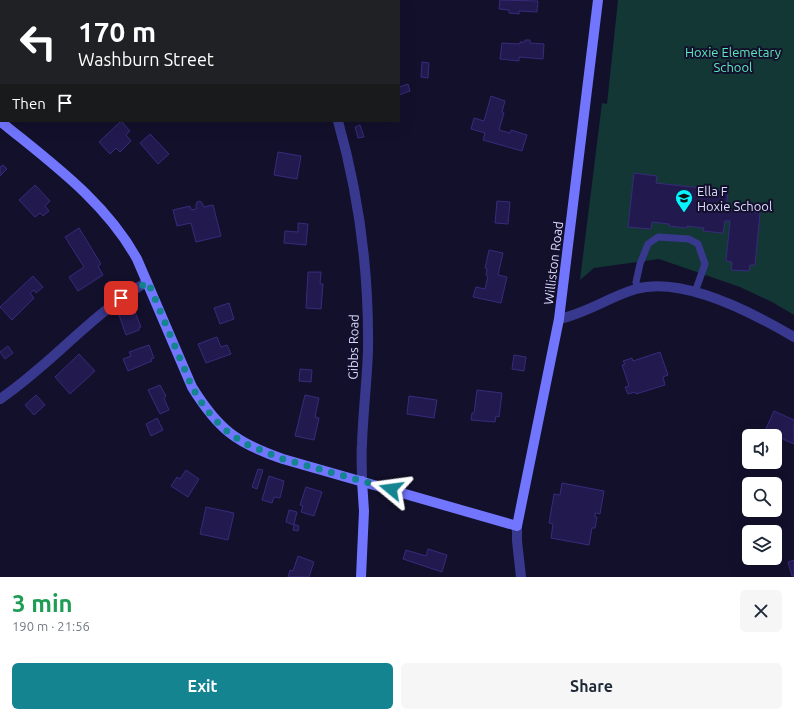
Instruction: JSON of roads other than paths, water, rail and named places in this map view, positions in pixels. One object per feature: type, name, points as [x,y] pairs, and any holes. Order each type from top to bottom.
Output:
[{"type":"street","name":"Williston Road","points":[[517,526],[559,319],[598,0]]},
{"type":"street","points":[[1,122],[67,176],[97,204],[128,242],[148,282],[192,387],[203,405],[215,420],[230,434],[246,444],[264,452],[313,468],[517,526],[517,542],[522,577]]},
{"type":"street","name":"Gibbs Road","points":[[338,122],[354,187],[365,267],[367,294],[368,350],[362,445],[364,511],[361,577]]},
{"type":"street","points":[[0,400],[108,309],[133,290],[148,282]]},
{"type":"street","points":[[559,319],[584,312],[638,289],[653,287],[672,288],[694,292],[735,306],[775,326],[794,338]]},
{"type":"lane","points":[[638,289],[636,282],[640,264],[648,244],[658,237],[689,239],[698,244],[705,264],[694,292]]},
{"type":"place","name":"Ella F Hoxie School","points":[[684,213]]},
{"type":"park label","name":"Hoxie Elemetary School","points":[[733,60]]}]
